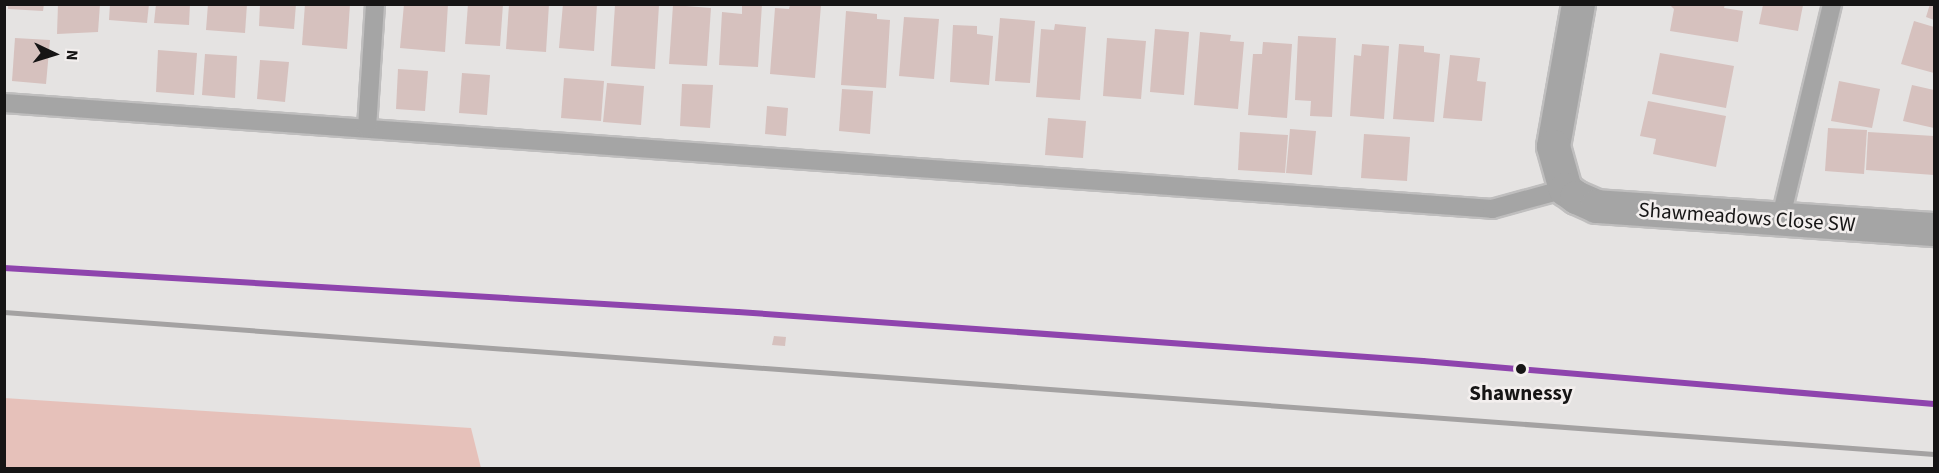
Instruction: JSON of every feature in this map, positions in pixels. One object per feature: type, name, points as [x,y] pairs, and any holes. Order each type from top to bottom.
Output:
[{"type":"street","points":[[1565,189],[1553,146],[1578,4]]},
{"type":"street","name":"Shawmeadows Close SW","points":[[1565,189],[1596,206],[1780,221],[1935,229]]},
{"type":"lane","points":[[367,128],[375,4]]},
{"type":"lane","points":[[1780,221],[1832,4]]},
{"type":"lane","points":[[4,103],[1492,209],[1565,189]]},
{"type":"shaded area","points":[[4,398],[471,428],[481,468],[5,468]]},
{"type":"building","points":[[8,4],[44,4],[43,11],[8,9]]},
{"type":"building","points":[[58,4],[100,4],[98,32],[57,34]]},
{"type":"building","points":[[110,4],[149,4],[147,23],[109,20]]},
{"type":"building","points":[[156,4],[190,4],[189,25],[154,23]]},
{"type":"building","points":[[208,4],[247,4],[245,33],[206,30]]},
{"type":"building","points":[[260,4],[296,4],[294,29],[259,26]]},
{"type":"building","points":[[305,4],[350,4],[347,49],[302,45]]},
{"type":"building","points":[[404,4],[448,4],[445,52],[400,48]]},
{"type":"building","points":[[468,4],[503,4],[500,46],[465,44]]},
{"type":"building","points":[[509,4],[549,4],[546,52],[506,49]]},
{"type":"building","points":[[563,4],[597,4],[594,51],[559,48]]},
{"type":"building","points":[[742,4],[762,4],[758,67],[719,65],[722,12],[742,14]]},
{"type":"building","points":[[1669,4],[1725,4],[1724,8],[1743,11],[1738,42],[1670,31],[1674,9]]},
{"type":"building","points":[[1930,4],[1934,4],[1934,20],[1926,17]]},
{"type":"building","points":[[615,5],[659,5],[655,69],[611,66]]},
{"type":"building","points":[[673,5],[711,8],[707,66],[669,64]]},
{"type":"building","points":[[790,5],[821,5],[815,78],[770,74],[775,8],[789,9]]},
{"type":"building","points":[[1763,5],[1803,5],[1798,31],[1759,24]]},
{"type":"building","points":[[846,11],[877,14],[877,19],[890,20],[886,88],[841,85]]},
{"type":"building","points":[[904,17],[939,19],[934,79],[899,76]]},
{"type":"building","points":[[1000,18],[1035,21],[1030,83],[995,81]]},
{"type":"building","points":[[1914,21],[1934,27],[1934,73],[1901,64]]},
{"type":"building","points":[[1055,24],[1086,27],[1080,100],[1036,97],[1041,29],[1054,30]]},
{"type":"building","points":[[953,25],[977,26],[977,34],[993,36],[989,85],[950,82]]},
{"type":"building","points":[[1155,29],[1189,32],[1184,95],[1150,92]]},
{"type":"building","points":[[1200,32],[1231,35],[1230,41],[1244,42],[1238,109],[1194,105]]},
{"type":"building","points":[[1298,36],[1336,38],[1332,117],[1310,116],[1311,101],[1295,100]]},
{"type":"building","points":[[15,38],[50,40],[46,84],[12,81]]},
{"type":"building","points":[[1107,38],[1146,41],[1141,99],[1103,96]]},
{"type":"building","points":[[1263,42],[1292,44],[1287,118],[1248,115],[1253,54],[1262,54]]},
{"type":"building","points":[[1362,44],[1389,46],[1384,119],[1350,116],[1354,55],[1361,56]]},
{"type":"building","points":[[1399,44],[1424,46],[1424,52],[1440,54],[1434,122],[1393,119]]},
{"type":"building","points":[[158,50],[197,53],[194,95],[156,92]]},
{"type":"building","points":[[1660,53],[1734,66],[1726,108],[1652,94]]},
{"type":"building","points":[[205,54],[237,56],[235,98],[202,95]]},
{"type":"building","points":[[1450,55],[1480,58],[1477,81],[1486,82],[1482,121],[1443,118]]},
{"type":"building","points":[[260,60],[289,62],[285,102],[257,99]]},
{"type":"building","points":[[398,69],[428,71],[425,111],[396,109]]},
{"type":"building","points":[[462,73],[490,75],[487,115],[459,113]]},
{"type":"building","points":[[564,78],[604,81],[601,121],[561,118]]},
{"type":"building","points":[[1839,81],[1880,89],[1872,128],[1831,121]]},
{"type":"building","points":[[607,83],[644,86],[641,125],[603,122]]},
{"type":"building","points":[[682,84],[713,85],[710,128],[680,126]]},
{"type":"building","points":[[1912,85],[1934,90],[1934,128],[1903,121]]},
{"type":"building","points":[[842,89],[873,91],[870,134],[839,131]]},
{"type":"building","points":[[1648,101],[1726,116],[1716,167],[1653,154],[1656,139],[1640,136]]},
{"type":"building","points":[[767,106],[788,108],[786,136],[765,134]]},
{"type":"building","points":[[1048,118],[1086,121],[1083,158],[1045,155]]},
{"type":"building","points":[[1828,128],[1867,130],[1864,174],[1825,171]]},
{"type":"building","points":[[1290,129],[1316,131],[1312,175],[1286,173]]},
{"type":"building","points":[[1240,132],[1288,135],[1285,173],[1238,170]]},
{"type":"building","points":[[1868,132],[1934,136],[1934,175],[1866,170]]},
{"type":"building","points":[[1364,134],[1410,137],[1407,181],[1361,178]]},
{"type":"building","points":[[774,336],[786,337],[785,346],[772,345]]},
{"type":"railway","points":[[4,312],[1934,454]]},
{"type":"transit line","points":[[4,268],[738,312],[1423,361],[1934,404]]},
{"type":"place","name":"Shawnessy","points":[[1521,369]]}]
